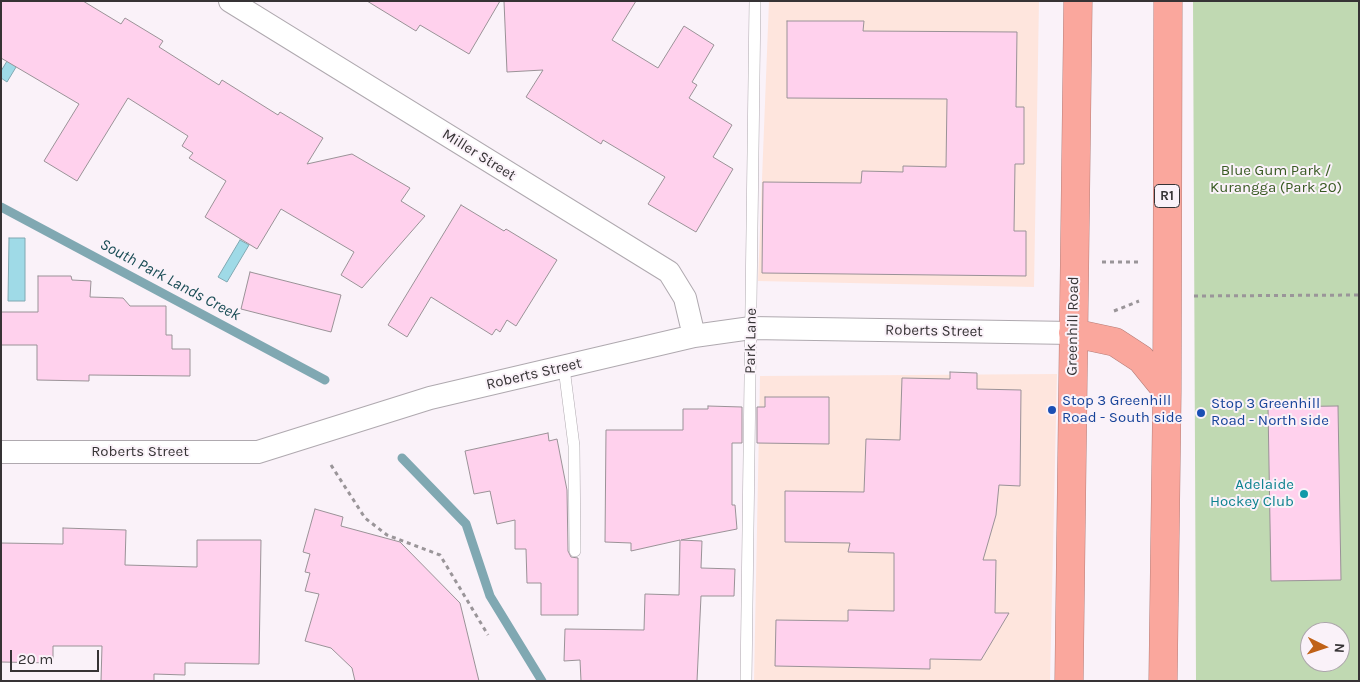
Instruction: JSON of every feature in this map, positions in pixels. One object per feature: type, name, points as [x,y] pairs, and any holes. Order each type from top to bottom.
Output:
[{"type":"highway","name":"R1","points":[[1163,681],[1168,391],[1168,1]]},
{"type":"highway","name":"Greenhill Road","points":[[1069,681],[1073,333],[1080,7]]},
{"type":"highway","points":[[1073,333],[1115,342],[1141,359],[1168,391]]},
{"type":"street","name":"Miller Street","points":[[230,1],[669,272],[685,298],[694,336]]},
{"type":"street","name":"Roberts Street","points":[[1,452],[258,452],[430,398],[694,336],[751,328],[1073,333]]},
{"type":"lane","name":"Park Lane","points":[[746,681],[755,1]]},
{"type":"lane","points":[[564,368],[574,446],[575,551]]},
{"type":"path","points":[[1101,262],[1147,262]]},
{"type":"path","points":[[1189,296],[1359,295]]},
{"type":"path","points":[[1108,313],[1148,298]]},
{"type":"path","points":[[331,465],[364,518],[387,535],[440,555],[488,635]]},
{"type":"shaded area","points":[[769,1],[1039,1],[1034,287],[758,281]]},
{"type":"shaded area","points":[[1057,374],[1050,681],[754,681],[760,376]]},
{"type":"green space","name":"Blue Gum Park / Kurangga (Park 20)","points":[[1193,1],[1359,1],[1359,681],[1196,681]]},
{"type":"water","points":[[21,38],[30,44],[7,82],[1,78],[1,71]]},
{"type":"water","points":[[9,238],[25,238],[25,301],[8,301]]},
{"type":"water","points":[[240,240],[249,245],[227,282],[218,277]]},
{"type":"building","points":[[1,1],[83,1],[121,24],[125,18],[163,41],[159,47],[219,85],[222,80],[278,115],[280,112],[323,138],[307,164],[352,154],[410,188],[401,201],[425,216],[362,288],[341,275],[354,252],[281,209],[257,249],[205,217],[226,181],[189,158],[193,153],[182,146],[188,136],[128,98],[77,181],[44,161],[79,104],[1,58]]},
{"type":"building","points":[[367,1],[500,1],[469,54],[420,25],[416,31]]},
{"type":"building","points":[[504,1],[636,1],[612,40],[658,68],[684,26],[714,45],[692,82],[697,85],[689,98],[732,125],[713,157],[733,169],[696,232],[648,204],[665,177],[603,140],[601,144],[526,97],[543,70],[507,72]]},
{"type":"building","points":[[787,21],[864,21],[863,31],[1017,32],[1016,107],[1024,107],[1024,164],[1015,164],[1014,231],[1026,231],[1026,276],[762,273],[763,182],[861,183],[862,171],[903,172],[903,166],[946,167],[947,99],[787,98]]},
{"type":"building","points":[[461,205],[504,231],[506,229],[557,260],[516,326],[507,320],[500,332],[496,329],[492,335],[431,297],[407,337],[388,325]]},
{"type":"building","points":[[250,272],[341,295],[331,332],[241,309]]},
{"type":"building","points":[[38,276],[71,276],[72,280],[91,281],[90,297],[123,298],[130,306],[166,306],[166,335],[172,335],[172,349],[190,349],[190,376],[89,375],[89,381],[37,380],[37,345],[1,345],[1,312],[38,312]]},
{"type":"building","points":[[950,372],[977,373],[977,389],[1021,390],[1020,486],[999,485],[996,515],[983,560],[996,560],[995,613],[1009,613],[981,660],[930,659],[930,669],[775,666],[776,620],[848,621],[848,610],[894,611],[894,553],[848,552],[850,543],[785,542],[785,491],[864,492],[866,439],[900,440],[902,378],[950,379]]},
{"type":"building","points":[[765,397],[829,397],[829,444],[757,443],[757,407],[765,407]]},
{"type":"building","points":[[708,406],[742,407],[742,443],[732,443],[732,505],[735,505],[737,529],[681,540],[702,541],[701,568],[735,569],[734,596],[701,596],[697,681],[581,681],[580,660],[564,661],[565,629],[644,630],[645,594],[679,595],[680,540],[631,551],[631,543],[605,542],[606,430],[683,430],[683,409],[708,409]]},
{"type":"building","name":"Adelaide Hockey Club","points":[[1338,406],[1341,580],[1271,581],[1268,407]]},
{"type":"building","points":[[548,433],[549,441],[557,439],[567,490],[568,551],[571,557],[578,558],[578,615],[541,615],[541,583],[527,583],[526,549],[515,549],[515,520],[497,524],[490,491],[474,494],[465,451]]},
{"type":"building","points":[[315,509],[343,517],[341,526],[400,542],[460,603],[479,681],[355,681],[352,668],[331,648],[305,641],[319,594],[305,591],[310,573],[305,572],[310,554],[303,552]]},
{"type":"building","points":[[63,528],[126,530],[125,565],[197,567],[197,540],[261,540],[259,664],[185,663],[185,675],[154,674],[154,681],[101,681],[102,646],[53,646],[53,663],[1,662],[1,543],[63,544]]},
{"type":"waterway","name":"South Park Lands Creek","points":[[1,207],[325,380]]},
{"type":"waterway","name":"South Park Lands Creek","points":[[402,458],[466,524],[490,596],[542,681]]},
{"type":"place","name":"Stop 3 Greenhill Road - South side","points":[[1052,410]]},
{"type":"place","name":"Stop 3 Greenhill Road - North side","points":[[1201,413]]},
{"type":"place","name":"Adelaide Hockey Club","points":[[1304,494]]}]
